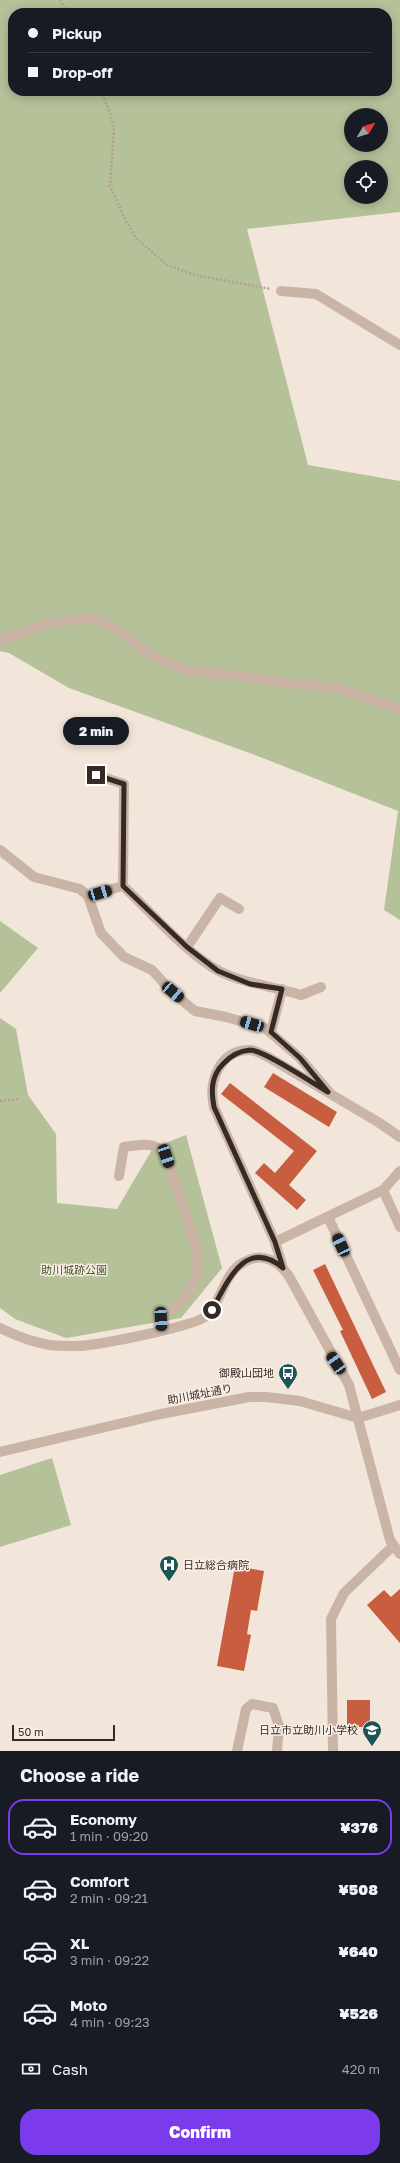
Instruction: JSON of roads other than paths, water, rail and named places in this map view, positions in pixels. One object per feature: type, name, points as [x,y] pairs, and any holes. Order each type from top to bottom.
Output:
[{"type":"street","points":[[281,291],[316,294],[400,345]]},
{"type":"street","points":[[0,640],[72,619],[93,619],[117,629],[147,653],[166,663],[188,670],[340,689],[400,709]]},
{"type":"street","points":[[96,775],[124,784],[123,886],[187,947],[218,971],[250,984],[282,989],[301,995],[321,986]]},
{"type":"street","points":[[0,850],[34,877],[80,889],[88,896],[101,933],[124,957],[152,970],[173,992],[195,1011],[226,1016],[265,1028],[305,1063],[328,1092]]},
{"type":"street","points":[[88,896],[123,886]]},
{"type":"street","points":[[187,947],[220,898],[239,909]]},
{"type":"street","points":[[271,1032],[282,989]]},
{"type":"street","points":[[400,1137],[328,1092],[268,1057],[251,1050],[238,1052],[227,1059],[218,1069],[213,1081],[211,1094],[214,1107],[275,1242],[283,1268],[349,1385],[388,1533],[393,1546],[400,1554]]},
{"type":"street","points":[[119,1176],[124,1147],[152,1144],[161,1148],[166,1156],[198,1250],[198,1263],[192,1289],[188,1296],[161,1319],[162,1330]]},
{"type":"street","points":[[275,1242],[382,1190],[400,1171]]},
{"type":"street","points":[[382,1190],[400,1227]]},
{"type":"street","points":[[328,1217],[400,1370]]},
{"type":"street","points":[[0,1328],[10,1333],[49,1345],[88,1345],[162,1330],[189,1324],[205,1317],[212,1310],[227,1280],[235,1269],[244,1262],[253,1258],[263,1258],[275,1261],[283,1268]]},
{"type":"street","name":"助川城址通り","points":[[0,1452],[168,1412],[249,1397],[266,1397],[300,1401],[358,1418]]},
{"type":"street","points":[[358,1418],[400,1405]]},
{"type":"street","points":[[333,1751],[331,1619],[344,1593],[393,1546]]},
{"type":"street","points":[[237,1751],[246,1709],[252,1704],[273,1708],[279,1726],[277,1751]]},
{"type":"place","name":"御殿山団地","points":[[288,1390]]},
{"type":"place","name":"日立総合病院","points":[[169,1582]]},
{"type":"place","name":"日立市立助川小学校","points":[[372,1747]]},
{"type":"park label","name":"助川城跡公園","points":[[74,1270]]}]
